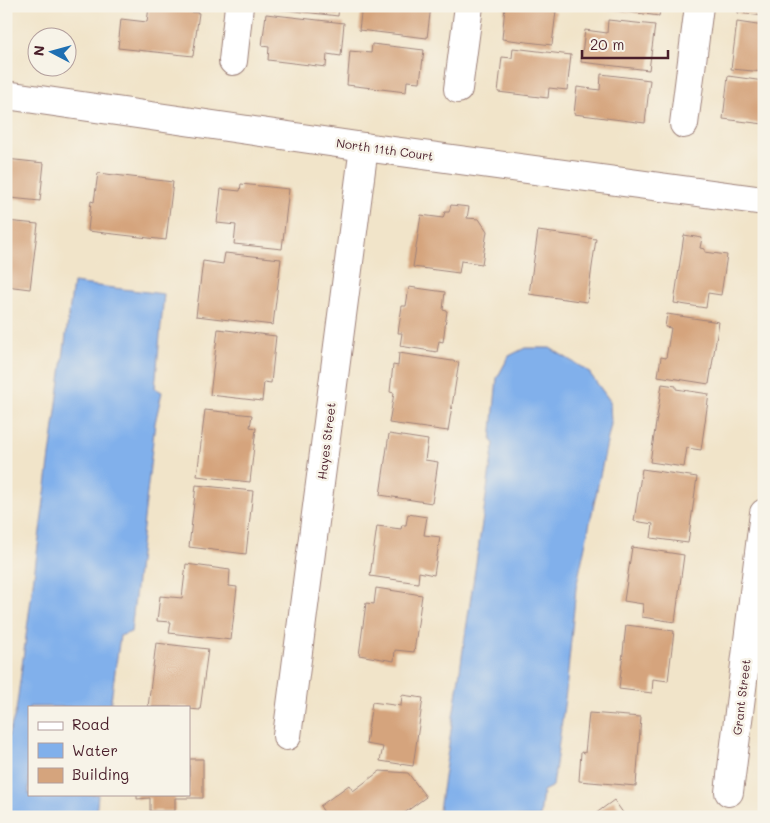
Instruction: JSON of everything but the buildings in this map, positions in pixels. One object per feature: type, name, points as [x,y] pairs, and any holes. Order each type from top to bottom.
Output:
[{"type":"street","points":[[233,61],[239,6]]},
{"type":"street","points":[[458,89],[469,6]]},
{"type":"street","points":[[684,124],[699,6]]},
{"type":"street","name":"North 11th Court","points":[[6,95],[764,201]]},
{"type":"street","name":"Hayes Street","points":[[288,736],[364,146]]},
{"type":"street","name":"Grant Street","points":[[729,792],[764,513]]},
{"type":"water","points":[[73,283],[164,294],[155,388],[162,392],[155,423],[131,632],[120,636],[110,706],[28,706],[28,796],[98,796],[96,817],[6,817],[6,752],[9,733],[16,711]]},
{"type":"water","points":[[525,348],[550,348],[588,371],[610,401],[611,424],[576,588],[566,691],[553,786],[543,791],[540,817],[438,817],[494,443],[491,441],[497,378],[509,356]]}]
